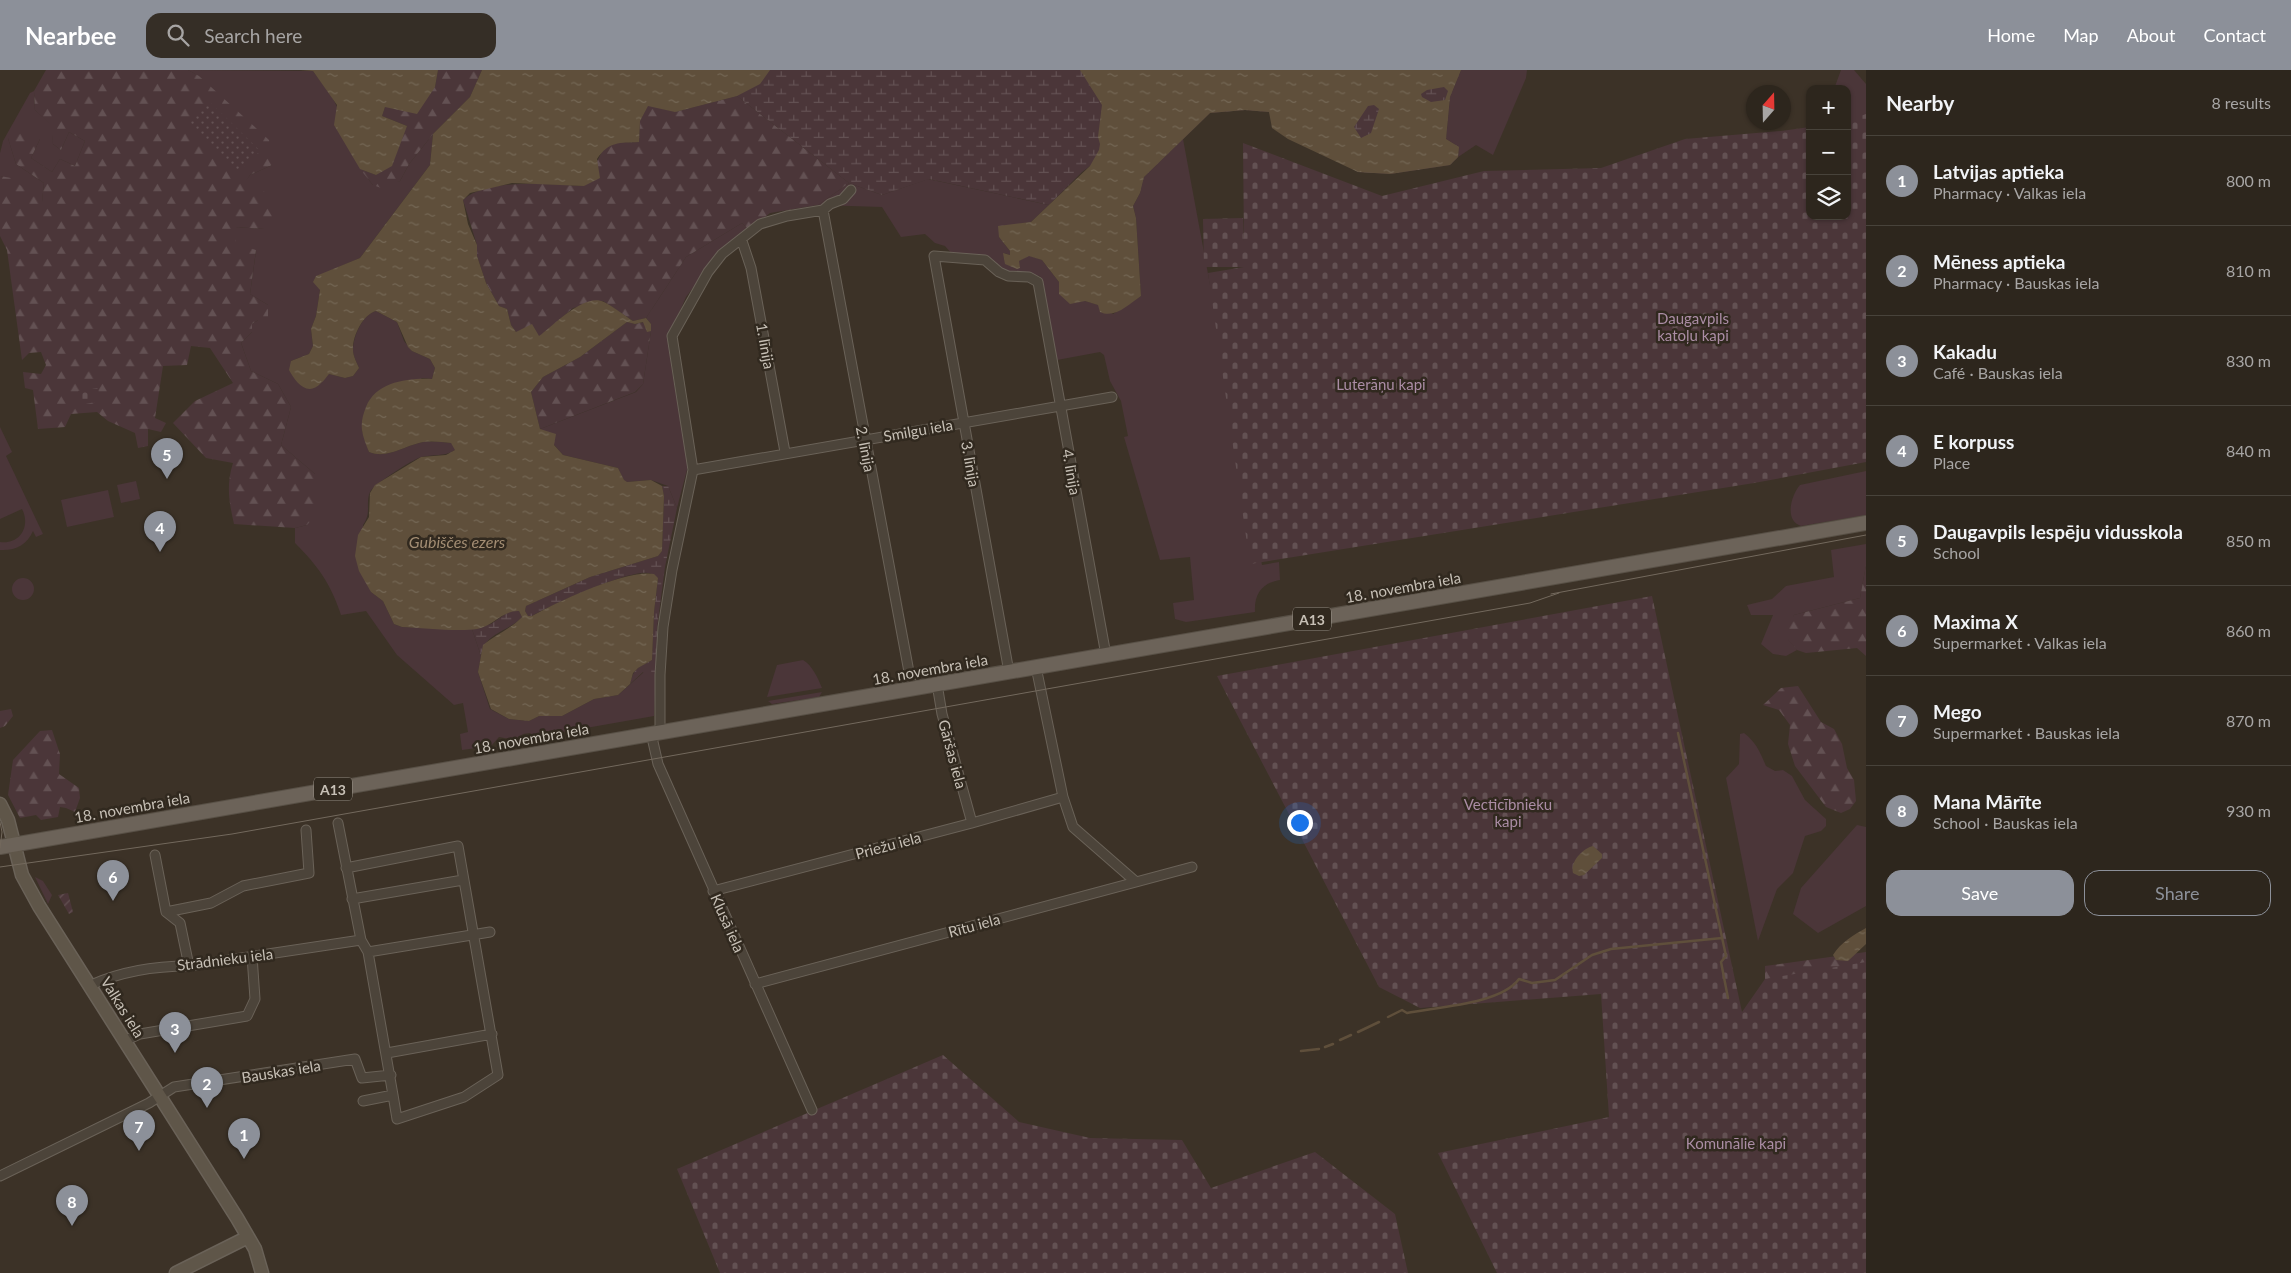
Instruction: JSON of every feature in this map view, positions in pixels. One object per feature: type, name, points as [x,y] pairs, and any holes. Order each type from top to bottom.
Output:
[{"type":"main road","name":"18. novembra iela","points":[[0,847],[1866,523]]},
{"type":"street","points":[[655,733],[663,627],[693,470],[672,336],[708,272],[722,254],[760,224],[787,216],[823,210],[830,204],[843,199],[851,190]]},
{"type":"street","name":"2. līnija","points":[[823,210],[864,439],[912,688]]},
{"type":"street","name":"1. līnija","points":[[742,240],[752,268],[785,452]]},
{"type":"street","name":"4. līnija","points":[[934,256],[985,260],[998,272],[1008,276],[1030,277],[1038,282],[1106,655]]},
{"type":"street","name":"3. līnija","points":[[934,256],[1008,672]]},
{"type":"street","name":"Smilgu iela","points":[[693,470],[785,452],[1112,397]]},
{"type":"street","points":[[1036,667],[1063,797],[1073,827],[1136,882]]},
{"type":"street","name":"Gāršas iela","points":[[937,684],[942,714],[972,824]]},
{"type":"street","name":"Klusā iela","points":[[655,733],[658,764],[812,1110]]},
{"type":"street","name":"Priežu iela","points":[[713,891],[972,824],[1063,797]]},
{"type":"street","name":"Valkas iela","points":[[0,804],[8,820],[22,875],[39,906],[126,1040],[255,1249],[262,1273]]},
{"type":"street","points":[[338,824],[346,868],[352,899],[361,940],[368,952],[391,1075],[397,1119],[464,1097],[498,1075],[458,846],[346,868]]},
{"type":"street","points":[[166,912],[211,903],[243,886],[309,873],[306,830]]},
{"type":"street","points":[[155,855],[166,912],[180,923],[189,966]]},
{"type":"street","name":"Rītu iela","points":[[755,984],[1192,867]]},
{"type":"street","points":[[352,899],[463,880]]},
{"type":"street","points":[[368,952],[490,932]]},
{"type":"street","name":"Strādnieku iela","points":[[91,985],[111,976],[167,966],[189,966],[361,940]]},
{"type":"street","points":[[126,1040],[140,1034],[247,1016],[254,999],[252,956]]},
{"type":"street","points":[[387,1053],[492,1034]]},
{"type":"street","name":"Bauskas iela","points":[[0,1176],[160,1096],[174,1087],[356,1059],[362,1078],[391,1075]]},
{"type":"street","points":[[362,1101],[393,1095]]},
{"type":"street","points":[[176,1273],[248,1238]]},
{"type":"green space","points":[[46,70],[188,70],[199,76],[269,140],[272,165],[250,175],[245,182],[271,195],[273,219],[265,229],[236,227],[236,244],[256,250],[250,294],[268,305],[268,317],[264,322],[258,320],[252,324],[252,332],[241,343],[251,371],[278,384],[291,407],[281,445],[315,474],[318,513],[307,525],[295,528],[234,524],[229,494],[233,463],[206,458],[173,423],[195,401],[233,383],[210,348],[191,346],[187,365],[163,366],[155,418],[166,423],[161,432],[148,429],[148,446],[138,448],[135,433],[108,421],[97,412],[71,414],[65,427],[38,429],[33,390],[25,388],[23,372],[41,374],[46,365],[41,352],[29,353],[22,360],[7,250],[0,236],[0,176],[11,178],[42,202],[44,183],[16,164],[8,138],[16,124],[40,139],[31,158],[52,172],[60,159],[75,166],[85,141],[69,132],[61,150],[53,144],[51,125],[35,110],[34,91]]},
{"type":"green space","points":[[188,70],[313,71],[335,102],[360,166],[373,185],[400,181],[409,164],[433,134],[430,165],[360,258],[316,277],[320,290],[316,316],[311,329],[313,346],[309,354],[291,361],[323,379],[329,374],[345,378],[353,376],[359,368],[353,350],[357,332],[367,316],[376,311],[397,322],[404,341],[412,351],[430,359],[435,368],[432,379],[422,378],[362,430],[369,452],[376,454],[394,452],[423,442],[451,443],[455,447],[455,450],[447,454],[425,456],[416,459],[386,478],[370,492],[368,512],[363,525],[371,592],[383,601],[394,624],[402,627],[472,629],[481,656],[478,672],[490,709],[509,719],[529,721],[539,716],[562,716],[594,699],[618,695],[644,672],[656,674],[654,716],[535,737],[530,733],[523,734],[516,740],[499,737],[491,746],[462,750],[460,734],[468,732],[463,703],[454,705],[397,655],[366,611],[341,615],[333,594],[323,576],[295,543],[295,528],[307,525],[315,474],[281,445],[291,407],[278,384],[251,371],[241,343],[252,332],[252,324],[258,320],[268,305],[250,294],[256,251],[236,245],[236,227],[265,229],[244,182],[250,175],[272,165],[200,77]]},
{"type":"green space","points":[[438,70],[482,70],[470,97],[433,134],[409,164],[400,181],[381,188],[373,185],[360,169],[376,175],[407,126],[382,116],[385,107],[435,87]]},
{"type":"green space","points":[[560,70],[1461,70],[1450,97],[1446,139],[1459,147],[1458,157],[1450,165],[1390,174],[1358,172],[1271,117],[1269,112],[1245,110],[1210,113],[1144,177],[1140,193],[1090,166],[1049,205],[929,179],[882,195],[849,183],[737,96],[675,112],[648,105],[640,121],[639,142],[617,143],[604,148]]},
{"type":"green space","points":[[1461,70],[1527,70],[1526,78],[1493,155],[1476,145],[1458,157],[1459,147],[1446,139],[1450,97]]},
{"type":"green space","points":[[1841,70],[1854,70],[1866,84],[1866,121],[1851,123],[1851,85],[1835,85]]},
{"type":"green space","points":[[34,91],[35,110],[52,125],[53,144],[61,150],[69,132],[85,141],[75,166],[60,159],[52,172],[31,158],[40,139],[8,138],[16,164],[44,183],[42,203],[11,179],[0,176],[0,153],[3,141],[30,93]]},
{"type":"green space","points":[[737,96],[849,183],[818,205],[770,213],[749,230],[742,223],[686,257],[646,318],[633,321],[603,301],[573,308],[539,337],[516,332],[511,325],[507,309],[499,306],[486,283],[463,200],[474,193],[504,185],[584,186],[604,148],[617,143],[639,142],[640,121],[648,105],[675,112]]},
{"type":"green space","points":[[209,101],[260,151],[237,174],[187,124]]},
{"type":"green space","points":[[1866,114],[1866,462],[1754,483],[1250,564],[1208,273],[1244,267],[1204,267],[1203,219],[1243,218],[1244,242],[1243,143],[1382,196],[1484,171],[1601,168],[1685,139],[1806,128],[1806,220],[1851,220],[1851,120]]},
{"type":"green space","points":[[1183,139],[1262,565],[1279,562],[1280,580],[1268,584],[1260,590],[1256,600],[1255,612],[1186,622],[1175,619],[1173,603],[1194,600],[1190,557],[1160,560],[1124,437],[1128,436],[1121,401],[1110,381],[1104,355],[1100,352],[1057,360],[1040,276],[1009,273],[952,254],[945,246],[935,243],[925,234],[901,237],[882,207],[818,205],[849,183],[882,195],[928,179],[1049,205],[1031,222],[1003,227],[999,237],[1010,251],[1010,255],[1004,253],[1019,261],[1029,255],[1042,260],[1059,282],[1085,301],[1099,305],[1113,314],[1141,296],[1136,218],[1133,206],[1140,193],[1144,177]]},
{"type":"green space","points":[[742,223],[749,230],[718,255],[686,297],[670,334],[672,371],[688,466],[677,508],[668,486],[651,480],[627,482],[624,481],[618,468],[563,455],[540,429],[636,392],[643,384],[651,331],[651,324],[646,318],[686,257]]},
{"type":"green space","points":[[627,322],[635,324],[644,322],[647,331],[651,331],[643,384],[635,392],[540,429],[531,392],[543,377],[580,357]]},
{"type":"green space","points":[[98,388],[100,401],[81,405],[78,391]]},
{"type":"green space","points":[[0,427],[12,452],[6,456],[43,534],[36,537],[33,531],[20,546],[5,550],[0,550],[0,542],[13,541],[18,537],[22,533],[25,522],[22,509],[0,519]]},
{"type":"green space","points":[[1866,471],[1866,515],[1801,526],[1792,519],[1792,501],[1800,485]]},
{"type":"green space","points":[[136,481],[140,499],[121,503],[117,485]]},
{"type":"green space","points":[[662,486],[668,486],[677,508],[665,567],[657,628],[656,674],[649,678],[643,672],[630,684],[635,671],[652,660],[654,612],[658,578],[648,573],[624,577],[555,604],[532,616],[528,616],[525,611],[526,606],[590,577],[658,556],[662,551],[664,496]]},
{"type":"green space","points":[[108,490],[114,517],[67,527],[61,500]]},
{"type":"green space","points":[[1866,544],[1866,565],[1860,598],[1794,615],[1788,639],[1797,650],[1786,656],[1773,654],[1761,644],[1773,615],[1751,615],[1747,605],[1772,599],[1786,586],[1834,577],[1831,550]]},
{"type":"green space","points":[[1866,565],[1866,656],[1857,648],[1806,653],[1797,650],[1784,635],[1794,615],[1860,598]]},
{"type":"green space","points":[[23,578],[31,581],[34,589],[31,597],[23,600],[15,597],[12,589],[15,581]]},
{"type":"green space","name":"Vecticībnieku kapi","points":[[1652,596],[1742,1012],[1765,979],[1866,962],[1866,1273],[1497,1273],[1438,1153],[1609,1117],[1601,994],[1420,1008],[1379,987],[1217,676]]},
{"type":"green space","points":[[511,610],[519,611],[522,617],[492,637],[483,648],[481,656],[472,629],[491,624]]},
{"type":"green space","points":[[803,660],[812,668],[822,688],[767,697],[777,665]]},
{"type":"green space","points":[[1798,686],[1821,722],[1834,729],[1842,744],[1847,768],[1854,780],[1856,801],[1850,809],[1841,813],[1826,807],[1795,766],[1788,744],[1790,725],[1779,710],[1763,705],[1781,688]]},
{"type":"green space","points":[[822,692],[819,697],[772,704],[768,701]]},
{"type":"green space","points":[[11,709],[13,716],[5,726],[0,728],[0,711]]},
{"type":"green space","points":[[52,730],[60,754],[59,774],[79,788],[80,798],[75,812],[60,807],[58,817],[41,820],[36,815],[20,818],[8,795],[13,760],[40,731]]},
{"type":"green space","points":[[1744,733],[1755,744],[1766,766],[1775,771],[1783,770],[1792,776],[1805,800],[1826,819],[1826,826],[1821,831],[1805,836],[1793,873],[1777,889],[1758,941],[1726,778],[1739,764],[1740,734]]},
{"type":"green space","points":[[1857,825],[1866,827],[1866,906],[1818,933],[1793,914],[1801,888]]},
{"type":"green space","points":[[35,877],[43,881],[52,895],[48,904]]},
{"type":"green space","points":[[68,893],[73,912],[69,914],[58,895]]},
{"type":"green space","points":[[1866,952],[1866,968],[1765,984],[1765,966]]},
{"type":"green space","points":[[943,1055],[1019,1122],[1090,1138],[1182,1140],[1211,1188],[1315,1152],[1395,1214],[1408,1273],[720,1273],[677,1169]]},
{"type":"water","points":[[300,70],[438,70],[435,87],[417,114],[385,107],[382,116],[407,126],[392,166],[376,175],[360,169],[334,125],[337,105],[313,71]]},
{"type":"water","name":"Gubiščes ezers","points":[[482,70],[770,70],[760,84],[737,96],[675,112],[648,106],[640,121],[639,142],[615,144],[601,153],[597,159],[600,178],[584,186],[512,183],[470,193],[463,200],[468,224],[477,245],[477,256],[486,283],[499,306],[507,309],[511,325],[516,332],[532,324],[539,336],[579,305],[596,300],[608,304],[633,321],[646,318],[651,324],[651,331],[647,332],[643,322],[635,324],[627,322],[580,357],[543,377],[531,392],[540,429],[556,434],[554,445],[563,455],[618,468],[627,482],[651,480],[662,486],[664,496],[662,551],[658,556],[590,577],[526,606],[525,611],[528,616],[532,616],[574,595],[610,581],[627,576],[654,574],[658,578],[654,612],[652,660],[633,673],[630,684],[618,695],[594,699],[562,716],[539,716],[529,721],[509,719],[491,709],[478,672],[483,645],[518,621],[522,617],[519,611],[503,615],[488,625],[477,629],[451,630],[402,627],[394,624],[383,601],[371,592],[359,571],[355,556],[358,535],[369,517],[370,493],[375,485],[421,457],[446,455],[455,450],[451,443],[423,442],[394,452],[376,454],[369,452],[363,435],[362,418],[366,407],[377,392],[393,383],[413,379],[432,379],[435,368],[430,359],[412,351],[408,347],[397,322],[376,311],[363,321],[356,333],[353,350],[359,368],[353,376],[345,378],[329,374],[316,387],[311,389],[298,383],[289,370],[291,361],[309,354],[313,346],[311,329],[316,316],[320,290],[313,282],[316,276],[360,258],[430,165],[433,134],[470,97]]},
{"type":"water","points":[[1080,70],[1461,70],[1450,97],[1446,139],[1459,147],[1458,157],[1450,165],[1390,174],[1358,172],[1288,139],[1272,128],[1269,112],[1245,110],[1210,113],[1144,177],[1140,193],[1133,206],[1136,218],[1141,296],[1122,310],[1111,314],[1100,312],[1098,305],[1085,301],[1070,304],[1059,294],[1059,282],[1042,260],[1029,256],[1019,261],[1020,268],[1017,269],[1005,264],[1003,253],[1010,255],[1010,251],[999,237],[998,226],[1031,222],[1090,166],[1099,150],[1098,137],[1102,105]],"holes":[[[1444,87],[1448,91],[1445,100],[1431,102],[1422,97],[1421,94],[1427,90]],[[1374,105],[1379,109],[1371,133],[1361,138],[1354,127],[1368,106]]]},
{"type":"water","points":[[1593,846],[1602,854],[1602,858],[1584,875],[1579,876],[1573,873],[1575,860],[1585,850]]},
{"type":"water","points":[[1866,928],[1866,944],[1848,961],[1836,960],[1833,955],[1840,947]]},
{"type":"waterway","points":[[1678,733],[1726,956],[1721,962],[1728,998]]},
{"type":"waterway","points":[[1388,1017],[1402,1010],[1407,1013],[1484,999],[1498,994],[1519,979],[1532,983],[1555,980],[1592,955],[1611,949],[1722,938]]},
{"type":"waterway","points":[[1358,1032],[1379,1022]]},
{"type":"waterway","points":[[1340,1040],[1351,1035]]},
{"type":"waterway","points":[[1325,1047],[1333,1044]]},
{"type":"waterway","points":[[1301,1051],[1319,1049]]},
{"type":"tram line","points":[[1551,594],[1866,535]]},
{"type":"tram line","points":[[0,867],[232,834],[1530,603],[1559,593]]},
{"type":"tram line","points":[[0,822],[2,832],[0,848]]},
{"type":"place","name":"Daugavpils Iespēju vidusskola","points":[[167,479]]},
{"type":"place","name":"E korpuss","points":[[160,552]]},
{"type":"place","name":"Maxima X","points":[[113,901]]},
{"type":"place","name":"Kakadu","points":[[175,1053]]},
{"type":"place","name":"Mēness aptieka","points":[[207,1108]]},
{"type":"place","name":"Mego","points":[[139,1151]]},
{"type":"place","name":"Latvijas aptieka","points":[[244,1159]]},
{"type":"place","name":"Mana Mārīte","points":[[72,1226]]},
{"type":"park label","name":"Daugavpils katoļu kapi","points":[[1693,326]]},
{"type":"park label","name":"Luterāņu kapi","points":[[1381,384]]},
{"type":"park label","name":"Komunālie kapi","points":[[1736,1143]]}]
